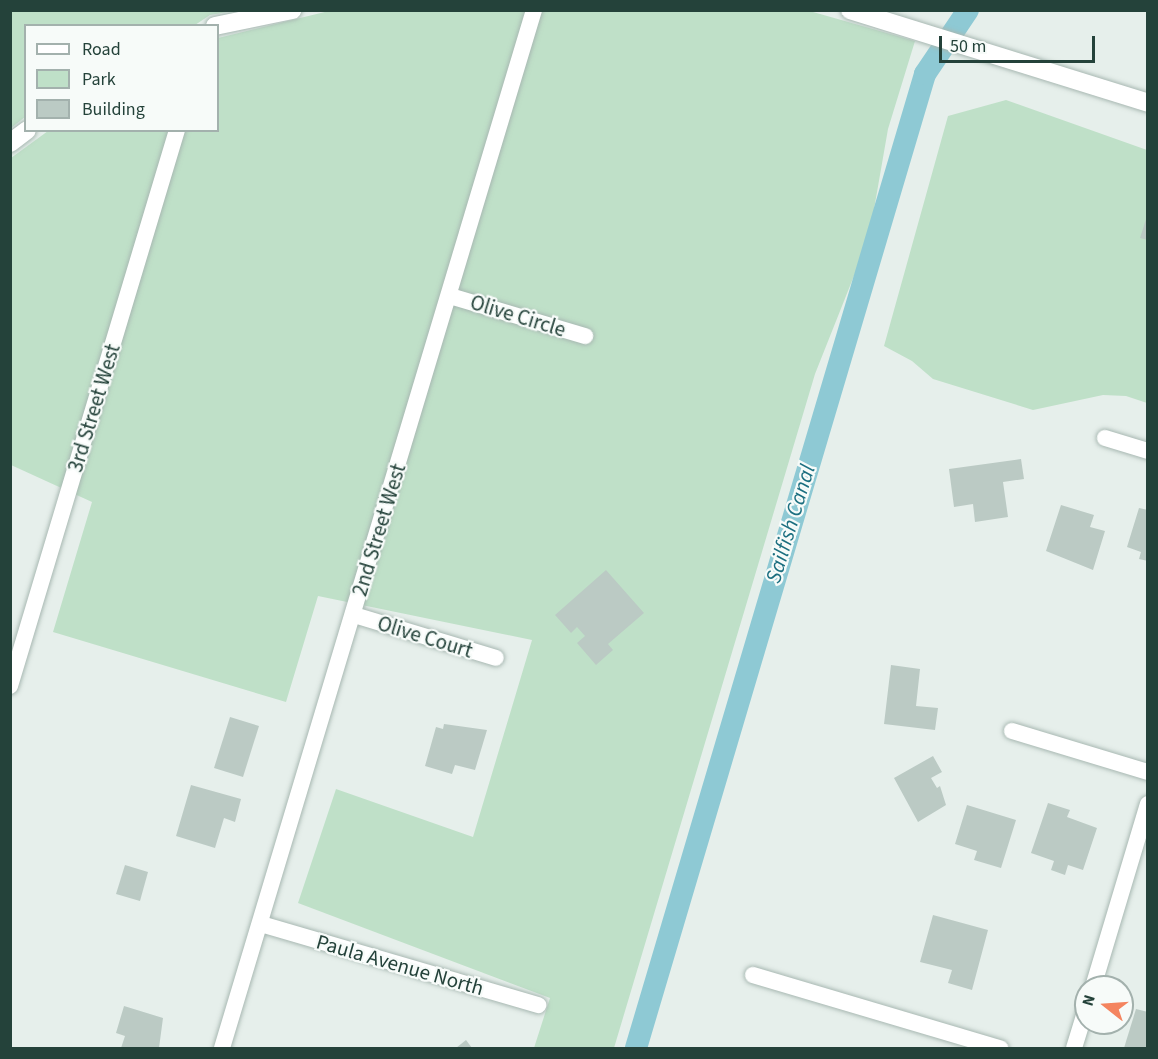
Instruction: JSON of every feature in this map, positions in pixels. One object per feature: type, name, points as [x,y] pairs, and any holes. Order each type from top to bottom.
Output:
[{"type":"street","points":[[217,20],[292,10]]},
{"type":"street","name":"2nd Street West","points":[[222,1048],[450,296],[534,10]]},
{"type":"street","points":[[850,10],[1148,103]]},
{"type":"street","points":[[10,143],[24,132]]},
{"type":"street","name":"3rd Street West","points":[[10,686],[176,132]]},
{"type":"street","name":"Olive Circle","points":[[450,296],[585,336]]},
{"type":"street","points":[[1105,438],[1148,451]]},
{"type":"street","name":"Olive Court","points":[[354,615],[496,658]]},
{"type":"street","points":[[1012,731],[1148,772]]},
{"type":"street","points":[[1096,975],[1146,813]]},
{"type":"street","name":"Paula Avenue North","points":[[261,924],[538,1005]]},
{"type":"street","points":[[753,975],[1000,1048]]},
{"type":"green space","points":[[11,10],[233,10],[210,15],[196,24],[24,24],[24,118],[11,128]]},
{"type":"green space","points":[[333,10],[806,10],[915,41],[888,129],[869,238],[815,374],[614,1048],[534,1048],[550,998],[298,903],[336,789],[473,837],[532,640],[318,596],[286,702],[53,632],[92,502],[11,465],[11,158],[47,132],[219,132],[219,38]]},
{"type":"green space","points":[[1006,100],[1147,150],[1147,403],[1126,396],[1103,395],[1033,410],[933,379],[912,361],[884,346],[948,116]]},
{"type":"building","points":[[1148,216],[1148,240],[1140,238]]},
{"type":"building","points":[[1021,459],[1024,479],[1003,482],[1008,517],[975,522],[973,504],[954,507],[949,469]]},
{"type":"building","points":[[1061,505],[1094,515],[1090,527],[1105,531],[1093,570],[1046,551]]},
{"type":"building","points":[[1139,508],[1148,510],[1148,561],[1139,559],[1141,552],[1127,547]]},
{"type":"building","points":[[606,570],[644,613],[608,644],[613,650],[596,665],[577,643],[585,636],[577,627],[571,633],[555,615]]},
{"type":"building","points":[[891,665],[920,669],[916,706],[938,708],[935,730],[884,724]]},
{"type":"building","points":[[230,717],[259,726],[243,777],[214,768]]},
{"type":"building","points":[[444,724],[487,730],[475,770],[455,765],[452,774],[425,766],[436,727],[443,729]]},
{"type":"building","points":[[933,756],[942,772],[931,778],[937,788],[940,786],[946,805],[918,822],[894,778]]},
{"type":"building","points":[[191,785],[241,799],[235,822],[224,818],[215,848],[176,836]]},
{"type":"building","points":[[1048,803],[1070,810],[1067,817],[1097,828],[1083,870],[1068,865],[1065,875],[1051,870],[1054,861],[1031,853]]},
{"type":"building","points":[[967,805],[1016,820],[1001,868],[974,860],[977,851],[955,844]]},
{"type":"building","points":[[125,865],[148,872],[140,901],[116,894]]},
{"type":"building","points":[[933,915],[988,930],[972,990],[948,983],[952,970],[920,962]]},
{"type":"building","points":[[124,1006],[163,1018],[159,1048],[121,1048],[125,1036],[116,1033]]},
{"type":"building","points":[[1136,1009],[1148,1012],[1148,1048],[1124,1048],[1128,1035],[1134,1035]]},
{"type":"building","points":[[466,1040],[472,1048],[456,1048]]},
{"type":"waterway","name":"Sailfish Canal","points":[[636,1048],[925,74],[968,10]]}]
